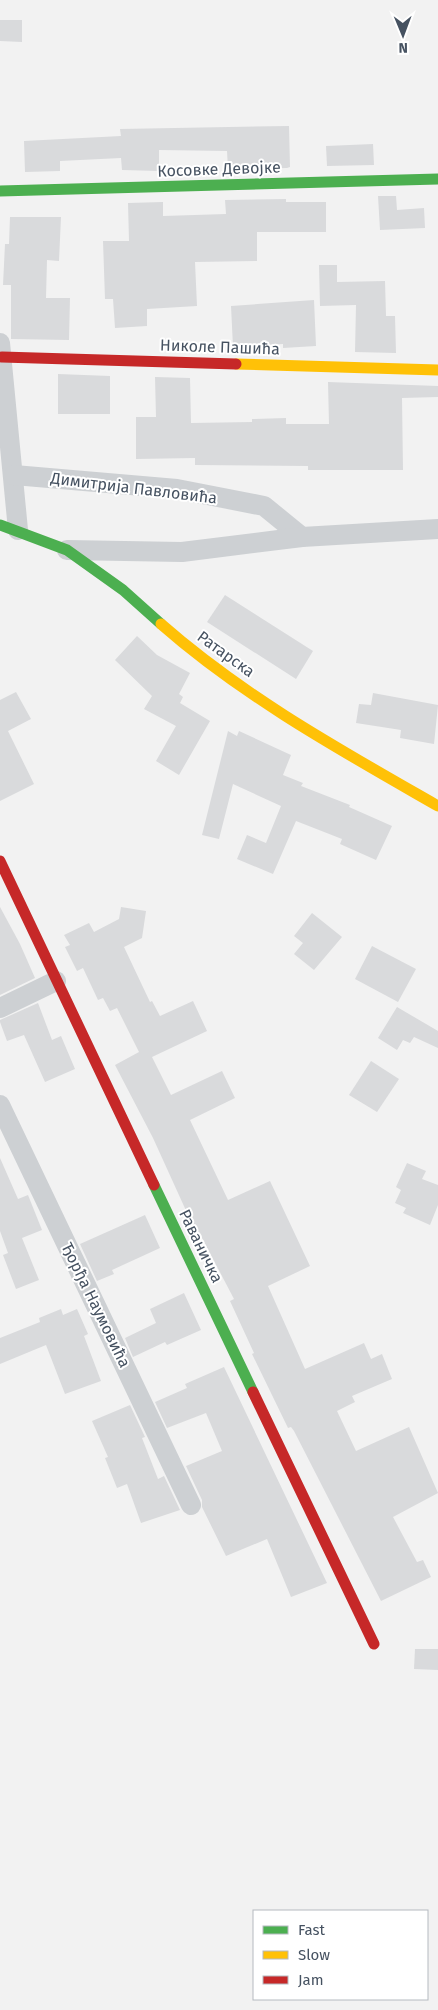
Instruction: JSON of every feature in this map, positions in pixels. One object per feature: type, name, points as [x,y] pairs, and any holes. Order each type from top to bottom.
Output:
[{"type":"street","name":"Косовке Девојке","points":[[0,191],[438,179]]},
{"type":"street","name":"Николе Пашића","points":[[1,350],[438,370]]},
{"type":"street","points":[[1,350],[14,475],[9,527]]},
{"type":"street","name":"Димитрија Павловића","points":[[14,475],[177,489],[264,506],[302,537]]},
{"type":"street","name":"Ратарска","points":[[9,527],[67,550],[123,590],[193,652],[306,730],[438,806]]},
{"type":"street","points":[[67,550],[182,552],[302,537],[438,529]]},
{"type":"street","name":"Раваничка","points":[[0,861],[56,982],[374,1644]]},
{"type":"street","points":[[0,1008],[56,982]]},
{"type":"street","name":"Ђорђа Наумовића","points":[[0,1105],[191,1505]]},
{"type":"building","points":[[0,20],[22,20],[22,42],[0,41]]},
{"type":"building","points":[[289,126],[290,167],[287,168],[228,169],[227,151],[159,150],[159,171],[122,170],[121,158],[60,161],[60,171],[25,172],[24,141],[121,136],[120,129]]},
{"type":"building","points":[[373,144],[374,165],[327,166],[326,146]]},
{"type":"building","points":[[378,196],[396,196],[397,210],[424,208],[425,228],[380,230]]},
{"type":"building","points":[[286,199],[286,202],[326,202],[326,232],[257,232],[257,261],[195,262],[197,306],[147,309],[147,326],[115,328],[113,299],[105,299],[103,241],[129,241],[128,203],[163,202],[163,216],[226,214],[225,200]]},
{"type":"building","points":[[10,217],[61,217],[59,261],[47,260],[46,298],[70,298],[69,340],[11,339],[11,285],[3,285],[5,244],[9,244]]},
{"type":"building","points":[[319,265],[337,265],[337,282],[385,281],[386,316],[395,316],[396,353],[355,352],[356,305],[320,306]]},
{"type":"building","points":[[314,300],[316,346],[283,348],[283,344],[233,347],[231,306]]},
{"type":"building","points":[[58,374],[110,376],[110,414],[58,414]]},
{"type":"building","points":[[155,377],[190,378],[191,423],[252,422],[252,419],[286,418],[286,424],[329,424],[328,382],[438,386],[438,397],[402,398],[403,470],[308,470],[308,466],[195,465],[195,458],[136,459],[136,417],[156,417]]},
{"type":"building","points":[[225,595],[313,651],[296,679],[207,622]]},
{"type":"building","points":[[137,636],[157,655],[190,673],[179,694],[183,697],[180,703],[210,721],[179,775],[156,761],[176,726],[144,709],[152,696],[115,660]]},
{"type":"building","points":[[16,692],[31,719],[8,731],[34,784],[0,801],[0,700]]},
{"type":"building","points":[[373,693],[438,705],[434,744],[400,738],[401,730],[356,723],[359,704],[371,705]]},
{"type":"building","points":[[228,731],[237,736],[239,731],[291,755],[283,775],[303,783],[301,786],[350,805],[349,807],[392,826],[376,860],[340,844],[342,839],[296,821],[273,874],[237,859],[247,835],[266,843],[281,806],[233,784],[219,839],[202,835]]},
{"type":"building","points":[[0,907],[20,944],[35,978],[0,995]]},
{"type":"building","points":[[121,907],[146,911],[142,938],[124,947],[150,1002],[152,1001],[160,1016],[193,1001],[207,1031],[152,1057],[171,1095],[222,1071],[235,1098],[190,1120],[228,1200],[270,1181],[310,1266],[268,1286],[305,1369],[364,1343],[371,1359],[382,1354],[392,1379],[352,1396],[355,1402],[337,1411],[356,1451],[409,1427],[438,1493],[393,1517],[417,1562],[423,1560],[431,1577],[381,1601],[294,1431],[291,1427],[288,1428],[252,1354],[254,1353],[230,1301],[234,1299],[201,1236],[198,1237],[153,1138],[115,1065],[139,1052],[117,1008],[110,1011],[103,998],[98,1000],[83,968],[77,971],[65,947],[70,945],[64,935],[89,923],[94,932],[119,919]]},
{"type":"building","points":[[312,913],[342,937],[314,970],[294,954],[303,943],[294,936]]},
{"type":"building","points":[[372,946],[416,969],[398,1002],[355,979]]},
{"type":"building","points":[[38,1003],[52,1040],[61,1036],[75,1069],[45,1082],[24,1035],[7,1041],[0,1022],[0,1020]]},
{"type":"building","points":[[397,1007],[438,1031],[438,1048],[414,1037],[410,1043],[403,1040],[397,1050],[378,1038]]},
{"type":"building","points":[[371,1061],[399,1079],[377,1112],[349,1095]]},
{"type":"building","points":[[0,1158],[18,1199],[28,1195],[42,1230],[22,1238],[39,1280],[16,1289],[3,1255],[8,1253],[0,1231]]},
{"type":"building","points":[[407,1163],[426,1171],[422,1179],[438,1185],[438,1205],[430,1225],[403,1213],[406,1208],[395,1203],[401,1190],[396,1187]]},
{"type":"building","points":[[145,1215],[160,1248],[112,1270],[114,1274],[97,1281],[80,1244]]},
{"type":"building","points":[[184,1293],[201,1330],[167,1345],[165,1342],[133,1357],[125,1338],[156,1323],[150,1309]]},
{"type":"building","points":[[61,1309],[63,1315],[77,1309],[88,1334],[84,1336],[101,1381],[65,1394],[46,1345],[0,1364],[0,1338],[40,1322],[39,1318]]},
{"type":"building","points":[[224,1367],[327,1583],[291,1597],[267,1539],[226,1556],[202,1507],[202,1500],[186,1466],[222,1451],[206,1413],[167,1428],[155,1402],[187,1388],[185,1384]]},
{"type":"building","points":[[130,1405],[145,1437],[142,1438],[158,1479],[164,1476],[180,1510],[141,1523],[127,1484],[117,1488],[105,1458],[108,1457],[92,1421]]},
{"type":"building","points":[[415,1649],[438,1649],[438,1670],[414,1669]]},
{"type":"traffic: fast","points":[[0,191],[438,179]]},
{"type":"traffic: fast","points":[[0,525],[67,550],[123,590],[161,624]]},
{"type":"traffic: fast","points":[[154,1185],[253,1392]]},
{"type":"traffic: slow","points":[[236,364],[438,370]]},
{"type":"traffic: slow","points":[[161,624],[226,676],[295,722],[438,806]]},
{"type":"traffic: jam","points":[[2,357],[236,364]]},
{"type":"traffic: jam","points":[[0,861],[154,1185]]},
{"type":"traffic: jam","points":[[253,1392],[374,1644]]}]
